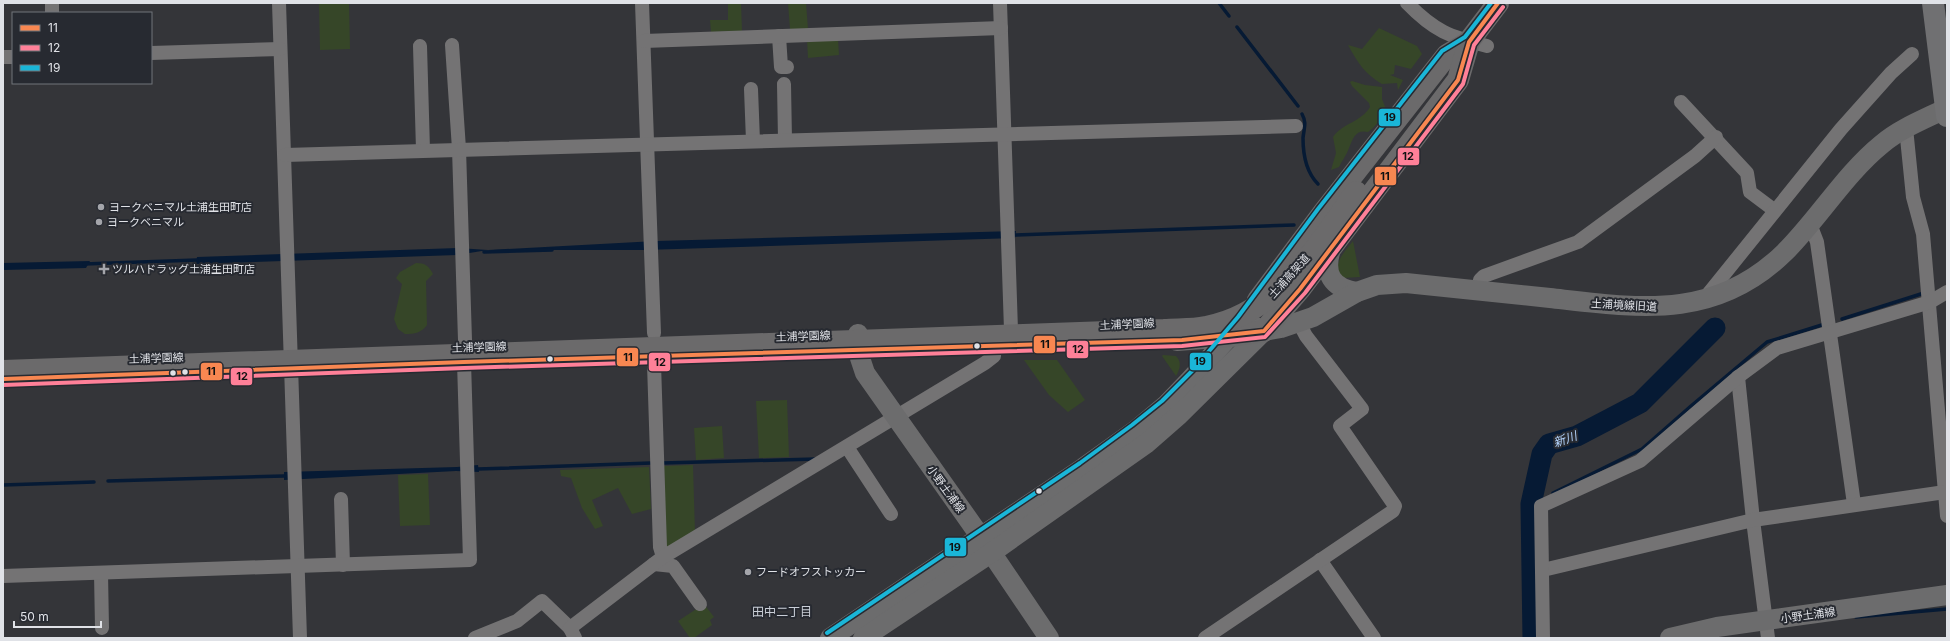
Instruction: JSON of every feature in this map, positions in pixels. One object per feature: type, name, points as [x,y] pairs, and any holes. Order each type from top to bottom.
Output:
[{"type":"highway","points":[[1933,3],[1947,116]]},
{"type":"main road","points":[[1264,331],[1282,311],[1330,249],[1458,80],[1498,3]]},
{"type":"main road","points":[[1236,328],[1323,213],[1447,55],[1478,39]]},
{"type":"main road","name":"土浦高架道","points":[[3,371],[1148,331],[1206,327],[1245,314],[1263,303],[1280,289],[1478,39]]},
{"type":"main road","name":"土浦学園線","points":[[3,379],[292,361],[858,342],[993,345],[1182,340],[1236,328]]},
{"type":"main road","name":"土浦学園線","points":[[3,362],[464,362],[858,342],[1011,330],[1236,328],[1264,331]]},
{"type":"street","points":[[279,3],[300,638]]},
{"type":"street","points":[[642,3],[654,334]]},
{"type":"street","points":[[1000,3],[1011,330]]},
{"type":"street","points":[[1407,3],[1424,21],[1452,37],[1478,39]]},
{"type":"street","points":[[644,40],[1001,28]]},
{"type":"street","points":[[778,36],[781,67],[787,67]]},
{"type":"street","points":[[452,45],[459,149],[465,340]]},
{"type":"street","points":[[420,46],[423,150]]},
{"type":"street","points":[[152,53],[280,49]]},
{"type":"street","points":[[1705,298],[1774,210],[1891,73],[1912,54]]},
{"type":"street","points":[[784,84],[786,140]]},
{"type":"street","points":[[751,89],[752,141]]},
{"type":"street","points":[[1681,102],[1710,133],[1716,137],[1747,173],[1750,192],[1774,210]]},
{"type":"street","name":"土浦境線旧道","points":[[1264,331],[1298,323],[1357,292],[1377,285],[1406,282],[1610,306],[1655,307],[1681,305],[1705,298],[1748,281],[1767,268],[1810,224],[1864,161],[1881,144],[1906,128],[1947,108]]},
{"type":"street","points":[[285,155],[1296,126]]},
{"type":"street","points":[[1906,128],[1913,197],[1923,234],[1930,302],[1947,516]]},
{"type":"street","points":[[1479,290],[1480,280],[1484,276],[1578,242],[1695,156],[1716,137]]},
{"type":"street","points":[[1810,224],[1817,242],[1854,504]]},
{"type":"street","points":[[1330,249],[1327,260],[1331,278],[1345,290],[1357,292]]},
{"type":"street","points":[[1543,638],[1541,506],[1640,461],[1738,377],[1777,348],[1930,302],[1947,292]]},
{"type":"street","points":[[1205,638],[1393,511],[1395,506],[1340,426],[1362,409],[1306,336],[1298,323]]},
{"type":"street","points":[[830,638],[1083,468],[1136,430],[1166,405],[1236,328]]},
{"type":"street","points":[[863,638],[991,553],[1147,442],[1184,410],[1264,331]]},
{"type":"street","name":"小野土浦線","points":[[858,342],[865,373],[895,419],[980,536],[1049,638]]},
{"type":"street","points":[[475,638],[517,621],[542,601],[573,633],[658,561],[895,419],[985,363],[994,356],[993,345]]},
{"type":"street","points":[[3,576],[470,560],[464,362]]},
{"type":"street","points":[[654,364],[660,547],[658,561]]},
{"type":"street","points":[[1738,377],[1753,520],[1767,629]]},
{"type":"street","points":[[847,447],[891,514]]},
{"type":"street","points":[[1543,570],[1753,520],[1854,504],[1945,492]]},
{"type":"street","points":[[341,500],[343,565]]},
{"type":"street","points":[[1320,560],[1374,638]]},
{"type":"street","points":[[658,561],[674,566],[700,604]]},
{"type":"street","points":[[101,573],[102,628]]},
{"type":"street","name":"小野土浦線","points":[[1670,638],[1717,627],[1767,629],[1947,595]]},
{"type":"green space","points":[[319,3],[349,3],[350,49],[320,50]]},
{"type":"green space","points":[[728,3],[741,3],[742,31],[711,32],[710,20],[728,20]]},
{"type":"green space","points":[[788,3],[806,3],[808,29],[790,29]]},
{"type":"green space","points":[[1379,28],[1417,46],[1422,54],[1411,69],[1395,65],[1394,74],[1390,75],[1403,80],[1398,90],[1397,83],[1382,84],[1370,76],[1358,62],[1348,45],[1362,49]]},
{"type":"green space","points":[[807,39],[838,39],[839,55],[808,58]]},
{"type":"green space","points":[[1352,81],[1365,85],[1382,87],[1382,99],[1386,109],[1383,116],[1371,130],[1368,132],[1364,131],[1358,133],[1356,135],[1339,167],[1331,170],[1336,153],[1333,137],[1337,132],[1362,116],[1370,107],[1369,103],[1352,86],[1350,82]]},
{"type":"green space","points":[[1353,241],[1360,277],[1342,278],[1338,274],[1338,264],[1343,254]]},
{"type":"green space","points":[[416,263],[426,266],[433,274],[426,281],[427,325],[418,332],[405,334],[398,329],[394,319],[402,284],[396,278],[400,272]]},
{"type":"green space","points":[[1162,356],[1176,356],[1178,358],[1180,366],[1176,376]]},
{"type":"green space","points":[[1024,360],[1057,360],[1085,400],[1068,412],[1049,395]]},
{"type":"green space","points":[[787,400],[789,457],[759,458],[756,401]]},
{"type":"green space","points":[[722,426],[724,458],[696,460],[694,428]]},
{"type":"green space","points":[[693,465],[695,533],[666,548],[664,466]]},
{"type":"green space","points":[[649,467],[651,509],[632,514],[618,488],[592,500],[603,526],[595,529],[582,508],[571,478],[561,476],[560,470]]},
{"type":"green space","points":[[428,474],[430,525],[400,526],[398,475]]},
{"type":"green space","points":[[704,604],[714,617],[710,620],[712,625],[694,638],[690,638],[678,621]]},
{"type":"water","points":[[1016,231],[1015,238],[645,250],[488,250],[656,241]]},
{"type":"water","points":[[458,248],[488,250],[457,255],[196,264],[197,257]]},
{"type":"water","points":[[90,261],[86,268],[3,270],[3,263]]},
{"type":"water","points":[[478,465],[479,472],[456,471],[284,480],[284,472],[457,467]]},
{"type":"waterway","points":[[1219,3],[1229,16]]},
{"type":"waterway","points":[[1237,27],[1298,106]]},
{"type":"waterway","points":[[1302,114],[1305,123],[1303,138],[1306,163],[1308,169],[1318,184]]},
{"type":"waterway","points":[[1015,235],[1294,225]]},
{"type":"waterway","points":[[484,252],[552,250]]},
{"type":"waterway","points":[[84,264],[197,260]]},
{"type":"waterway","points":[[1842,319],[1924,293]]},
{"type":"waterway","points":[[1553,493],[1642,449],[1767,342],[1825,324]]},
{"type":"waterway","name":"新川","points":[[1533,638],[1531,504],[1542,454],[1549,444],[1577,436],[1640,403],[1715,328]]},
{"type":"waterway","points":[[663,463],[816,459]]},
{"type":"waterway","points":[[478,469],[651,463]]},
{"type":"waterway","points":[[108,481],[284,476]]},
{"type":"waterway","points":[[3,485],[94,482]]},
{"type":"waterway","points":[[1856,617],[1947,609]]},
{"type":"transit line","name":"19","points":[[827,633],[1080,463],[1162,401],[1193,370],[1238,317],[1318,209],[1442,51],[1465,37],[1491,3]]},
{"type":"transit line","name":"11","points":[[3,379],[464,362],[1182,340],[1264,331],[1300,289],[1458,80],[1469,42],[1498,3]]},
{"type":"transit line","name":"12","points":[[3,385],[464,368],[1182,346],[1265,337],[1305,293],[1463,84],[1474,45],[1503,7]]},
{"type":"place","name":"ヨークベニマル土浦生田町店","points":[[101,207]]},
{"type":"place","name":"ヨークベニマル","points":[[99,222]]},
{"type":"place","name":"ツルハドラッグ土浦生田町店","points":[[104,269]]},
{"type":"place","name":"フードオフストッカー","points":[[748,572]]},
{"type":"district","name":"田中二丁目","points":[[782,611]]}]
